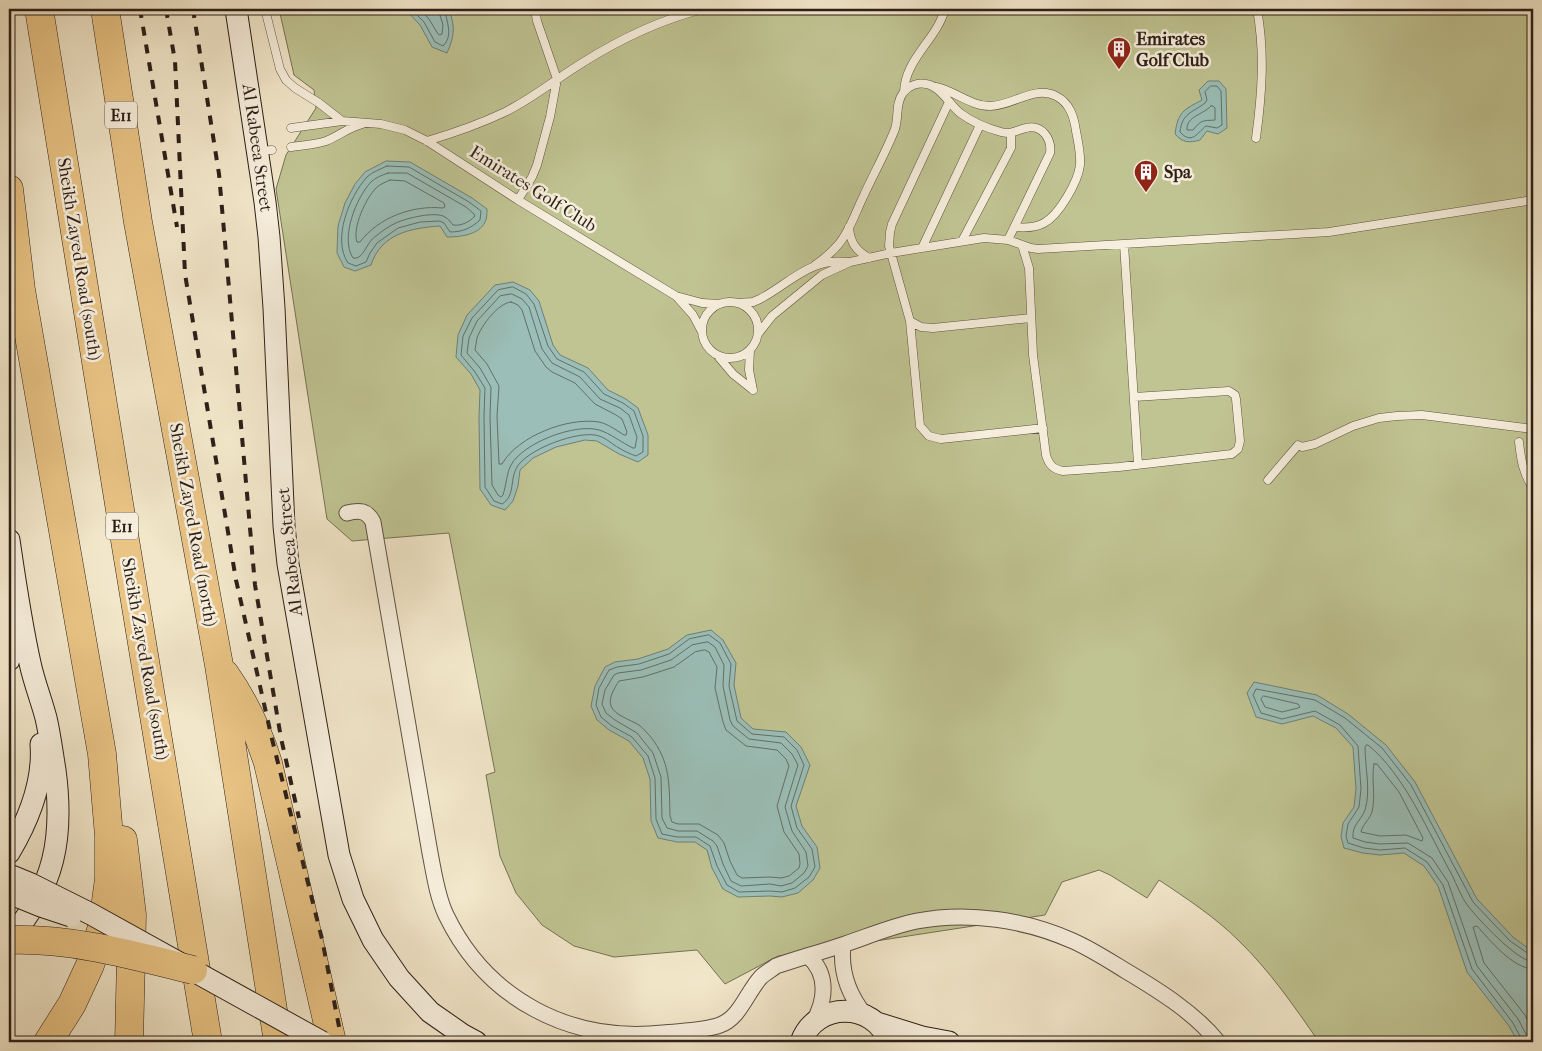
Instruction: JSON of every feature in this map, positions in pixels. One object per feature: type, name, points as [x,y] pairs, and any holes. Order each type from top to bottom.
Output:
[{"type":"highway","name":"Sheikh Zayed Road (south)","points":[[39,9],[208,1042]]},
{"type":"highway","name":"Sheikh Zayed Road (north)","points":[[105,9],[138,222],[219,665],[278,1042]]},
{"type":"highway","points":[[9,189],[21,290],[102,754],[110,858],[103,923],[90,965],[72,1004],[48,1042]]},
{"type":"highway","points":[[9,259],[21,290]]},
{"type":"highway","points":[[219,665],[253,722],[268,763],[332,1042]]},
{"type":"highway","points":[[102,754],[116,798],[130,890],[132,940],[129,1042]]},
{"type":"highway","points":[[9,939],[49,941],[99,948],[192,970]]},
{"type":"main road","name":"Al Rabeea Street","points":[[236,9],[262,142],[265,202],[272,272],[288,564],[339,855],[353,899],[373,940],[399,978],[430,1012],[463,1036],[476,1042]]},
{"type":"main road","points":[[9,660],[12,638],[10,548]]},
{"type":"main road","points":[[9,939],[27,916],[44,887],[50,871],[57,838],[59,805],[49,732],[27,650],[10,548]]},
{"type":"main road","points":[[9,853],[26,822],[35,795],[41,767],[37,691]]},
{"type":"main road","points":[[9,875],[61,899],[112,926],[322,1042]]},
{"type":"main road","points":[[9,893],[64,914],[112,926]]},
{"type":"main road","points":[[803,1036],[824,1016],[837,1011],[851,1011],[907,1033],[949,1042]]},
{"type":"main road","points":[[430,1012],[458,1042]]},
{"type":"main road","points":[[871,1019],[886,1034],[889,1042]]},
{"type":"street","points":[[348,513],[362,512],[371,517],[373,522],[436,884],[445,913],[461,941],[480,966],[502,988],[527,1006],[555,1020],[585,1029],[616,1034],[657,1033],[711,1028],[726,1022],[733,1016],[761,977],[776,966],[918,921],[949,917],[980,918],[1004,921],[1043,930],[1072,941],[1164,994],[1218,1042]]},
{"type":"street","points":[[843,945],[842,965],[846,984],[854,1000],[871,1019]]},
{"type":"street","points":[[803,1036],[821,1007],[823,988],[820,970],[808,956]]},
{"type":"street","points":[[823,988],[846,984]]},
{"type":"lane","points":[[265,9],[280,69],[286,80],[342,121]]},
{"type":"lane","points":[[518,200],[532,177],[537,164],[550,117],[557,80],[537,21],[535,9]]},
{"type":"lane","points":[[427,141],[481,123],[498,115],[532,97],[608,47],[636,33],[665,21],[703,9]]},
{"type":"lane","points":[[904,92],[906,74],[937,27],[945,9]]},
{"type":"lane","points":[[1256,138],[1263,68],[1262,43],[1257,9]]},
{"type":"lane","points":[[676,296],[702,303],[752,302],[760,299],[824,259],[835,248],[849,226],[895,129],[899,99],[910,86],[918,84],[926,84],[944,89],[973,103],[992,106],[1034,93],[1045,93],[1056,95],[1071,110],[1080,155],[1079,171],[1073,186],[1058,211],[1044,223],[1028,228],[1015,227]]},
{"type":"lane","points":[[933,86],[940,91],[959,113],[980,125],[997,131],[1011,133],[1032,127],[1045,133],[1051,146],[1050,153],[1008,240]]},
{"type":"lane","points":[[948,102],[892,224],[889,239],[890,253],[910,321],[920,426],[928,436],[941,439],[1043,428]]},
{"type":"lane","name":"Emirates Golf Club","points":[[291,128],[342,121],[393,126],[405,130],[427,141],[518,200],[676,296]]},
{"type":"lane","name":"Emirates Golf Club","points":[[291,146],[318,143],[335,137],[350,128],[368,124]]},
{"type":"lane","points":[[922,248],[980,125]]},
{"type":"lane","points":[[962,241],[1011,148],[1011,133]]},
{"type":"lane","points":[[758,334],[772,316],[822,275],[850,262],[890,253],[984,238],[1008,240],[1038,249],[1329,232],[1533,200]]},
{"type":"lane","points":[[849,226],[852,241],[856,248],[869,258]]},
{"type":"lane","points":[[1124,244],[1138,464]]},
{"type":"lane","points":[[1022,245],[1029,268],[1033,355],[1048,462],[1057,470],[1062,471],[1091,470],[1232,454],[1238,449],[1240,441],[1236,399],[1235,395],[1229,391],[1134,397]]},
{"type":"lane","points":[[815,264],[826,261],[850,262]]},
{"type":"lane","points":[[676,296],[693,315],[710,350],[753,390],[749,370],[750,350]]},
{"type":"lane","points":[[717,355],[734,358],[750,350],[755,343],[758,326],[751,312],[738,303]]},
{"type":"lane","points":[[702,334],[703,324],[707,316],[712,309],[720,304]]},
{"type":"lane","points":[[910,321],[921,327],[933,328],[1031,318]]},
{"type":"lane","points":[[1268,480],[1298,445],[1302,447],[1314,444],[1341,431],[1379,418],[1422,415],[1533,429]]},
{"type":"lane","points":[[1520,442],[1521,459],[1525,474],[1533,488]]},
{"type":"green space","name":"Emirates Golf Club","points":[[279,9],[1533,9],[1533,1042],[1319,1042],[1261,964],[1238,940],[1210,916],[1159,880],[1147,898],[1099,870],[1062,882],[1045,915],[778,956],[725,984],[697,950],[614,957],[574,946],[542,925],[516,893],[500,856],[486,775],[495,772],[449,533],[352,541],[327,519],[276,189],[286,155],[316,108],[314,90],[294,75]]},
{"type":"water","points":[[405,9],[449,9],[453,31],[452,41],[447,53],[432,47],[420,25]]},
{"type":"water","points":[[1208,81],[1219,81],[1226,89],[1227,128],[1218,134],[1207,131],[1200,140],[1184,141],[1175,134],[1180,116],[1186,109],[1202,100],[1199,90]]},
{"type":"water","points":[[386,161],[410,162],[472,198],[487,209],[486,219],[482,226],[469,234],[452,237],[447,237],[440,226],[408,231],[389,240],[382,246],[371,265],[355,271],[344,267],[337,253],[338,226],[345,203],[355,184],[365,172]]},
{"type":"water","points":[[513,282],[530,290],[539,301],[553,345],[560,355],[588,368],[608,390],[626,399],[638,408],[648,435],[648,455],[638,462],[619,454],[597,441],[585,440],[556,447],[533,458],[520,470],[518,486],[513,501],[505,510],[491,505],[480,489],[480,390],[471,374],[456,357],[458,335],[467,315],[495,285]]},
{"type":"water","points":[[711,630],[723,640],[736,663],[734,685],[741,718],[753,729],[786,732],[801,747],[810,765],[796,806],[802,826],[817,847],[820,868],[813,880],[798,893],[782,897],[738,897],[723,889],[712,868],[707,850],[695,842],[677,842],[658,838],[651,821],[650,779],[643,758],[629,741],[609,730],[597,720],[591,706],[595,686],[605,667],[615,662],[638,659],[668,649],[687,635]]},
{"type":"water","points":[[1254,682],[1317,695],[1348,714],[1386,745],[1415,782],[1477,899],[1513,937],[1533,952],[1533,1042],[1518,1042],[1509,1026],[1467,972],[1438,886],[1424,866],[1404,853],[1380,855],[1344,848],[1341,837],[1343,823],[1354,807],[1356,789],[1353,747],[1336,728],[1313,716],[1282,724],[1256,717],[1247,693]]},
{"type":"railway","points":[[140,9],[177,227]]},
{"type":"railway","points":[[166,9],[175,61],[185,274],[236,580],[272,739],[322,939],[342,1042]]},
{"type":"railway","points":[[193,9],[219,174],[255,585],[281,738],[299,818]]},
{"type":"place","name":"Emirates Golf Club","points":[[1119,70]]},
{"type":"place","name":"Spa","points":[[1146,193]]}]
